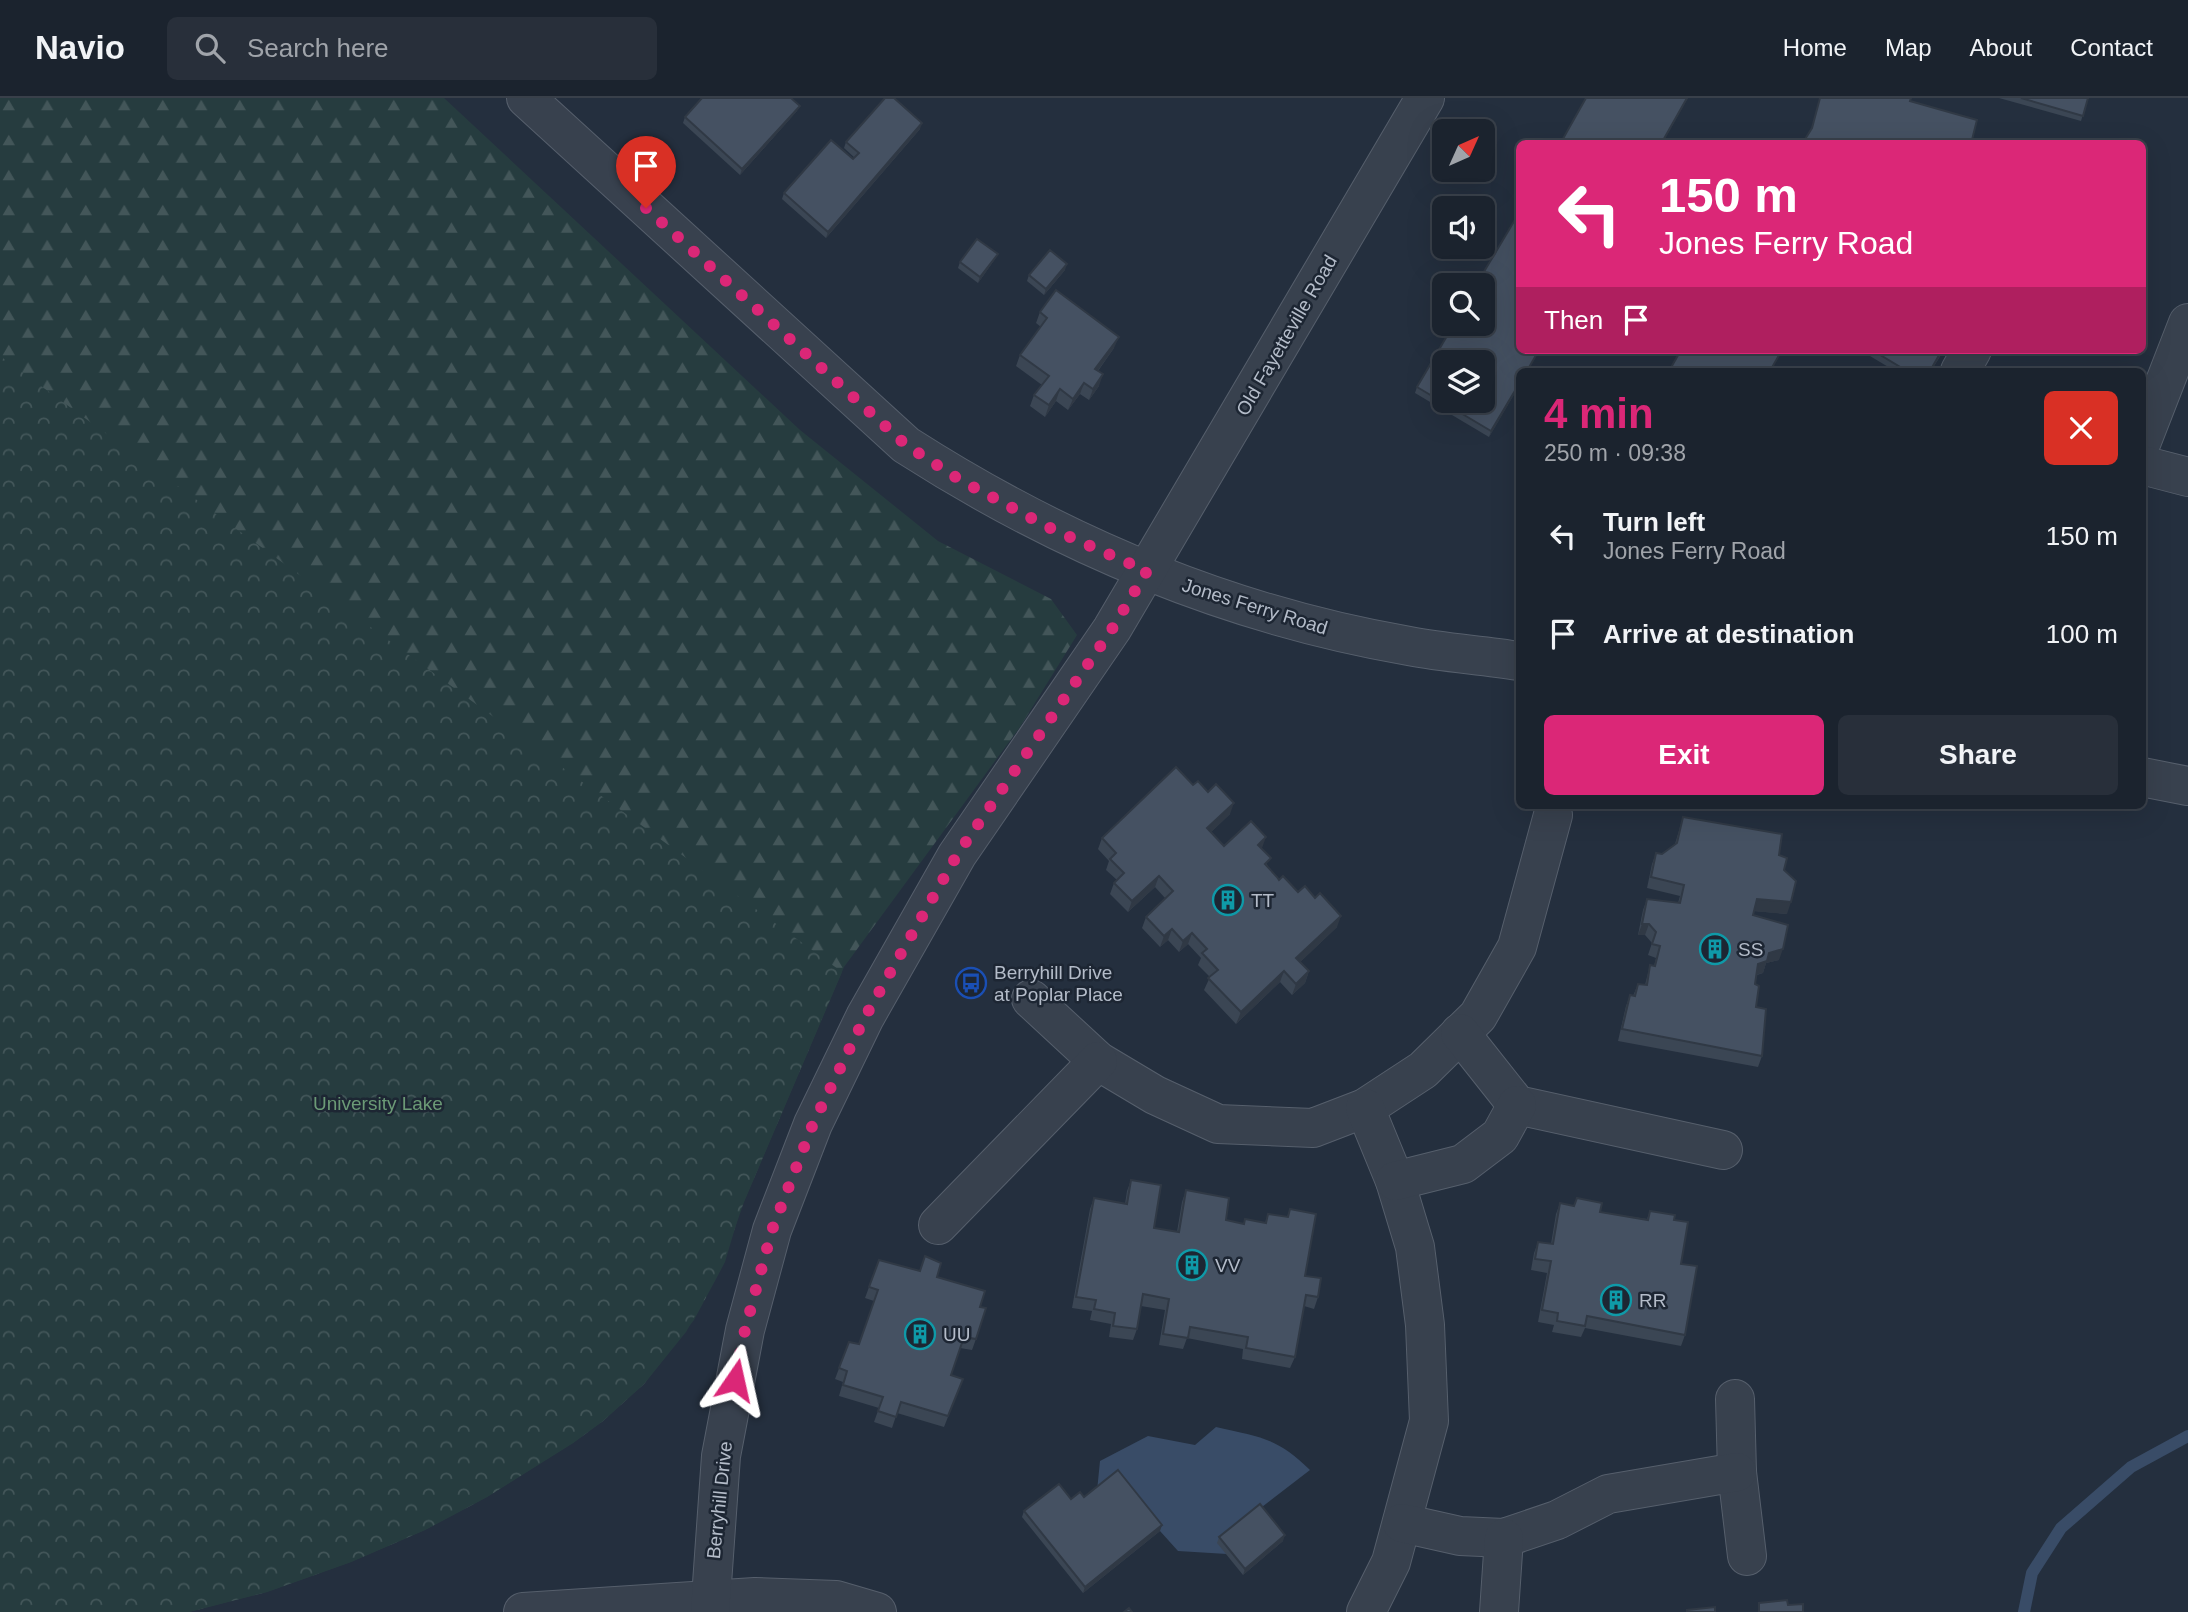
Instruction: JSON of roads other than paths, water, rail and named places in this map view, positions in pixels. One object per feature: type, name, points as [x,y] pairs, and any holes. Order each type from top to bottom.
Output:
[{"type":"street","name":"Jones Ferry Road","points":[[526,98],[906,445],[960,480],[1052,529],[1147,571],[1281,617],[1408,646],[1516,661]]},
{"type":"street","name":"Old Fayetteville Road","points":[[1147,571],[1425,98]]},
{"type":"street","points":[[2146,435],[2175,394],[2188,323]]},
{"type":"street","points":[[2146,466],[2188,477]]},
{"type":"street","name":"Berryhill Drive","points":[[710,1606],[721,1456],[745,1330],[772,1230],[813,1124],[865,1017],[957,855],[1112,629],[1147,571]]},
{"type":"street","points":[[2146,778],[2188,786]]},
{"type":"street","points":[[1031,999],[1098,1060],[1155,1095],[1218,1124],[1313,1128],[1365,1108],[1423,1070],[1478,1016],[1517,947],[1553,815]]},
{"type":"street","points":[[1460,1033],[1517,1105],[1723,1150]]},
{"type":"street","points":[[938,1225],[1098,1060]]},
{"type":"street","points":[[1395,1181],[1463,1164],[1500,1136],[1517,1105]]},
{"type":"street","points":[[1365,1108],[1395,1181],[1415,1247],[1425,1325],[1429,1421],[1391,1562],[1366,1612]]},
{"type":"street","points":[[1735,1399],[1737,1472],[1747,1556]]},
{"type":"street","points":[[1402,1523],[1460,1536],[1504,1538],[1557,1520],[1608,1494],[1737,1472]]},
{"type":"street","points":[[1499,1612],[1504,1538]]},
{"type":"street","points":[[523,1612],[710,1606],[755,1597],[836,1600],[877,1612]]},
{"type":"water","points":[[1216,1427],[1267,1440],[1287,1451],[1310,1470],[1258,1510],[1227,1554],[1178,1551],[1160,1531],[1097,1491],[1100,1461],[1148,1436],[1195,1445]]},
{"type":"waterway","points":[[2024,1612],[2032,1573],[2061,1528],[2131,1467],[2188,1436]]},
{"type":"place","name":"TT","points":[[1228,900]]},
{"type":"place","name":"SS","points":[[1715,949]]},
{"type":"place","name":"Berryhill Drive at Poplar Place","points":[[971,983]]},
{"type":"place","name":"VV","points":[[1192,1265]]},
{"type":"place","name":"RR","points":[[1616,1300]]},
{"type":"place","name":"UU","points":[[920,1334]]},
{"type":"park label","name":"University Lake","points":[[378,1103]]}]
